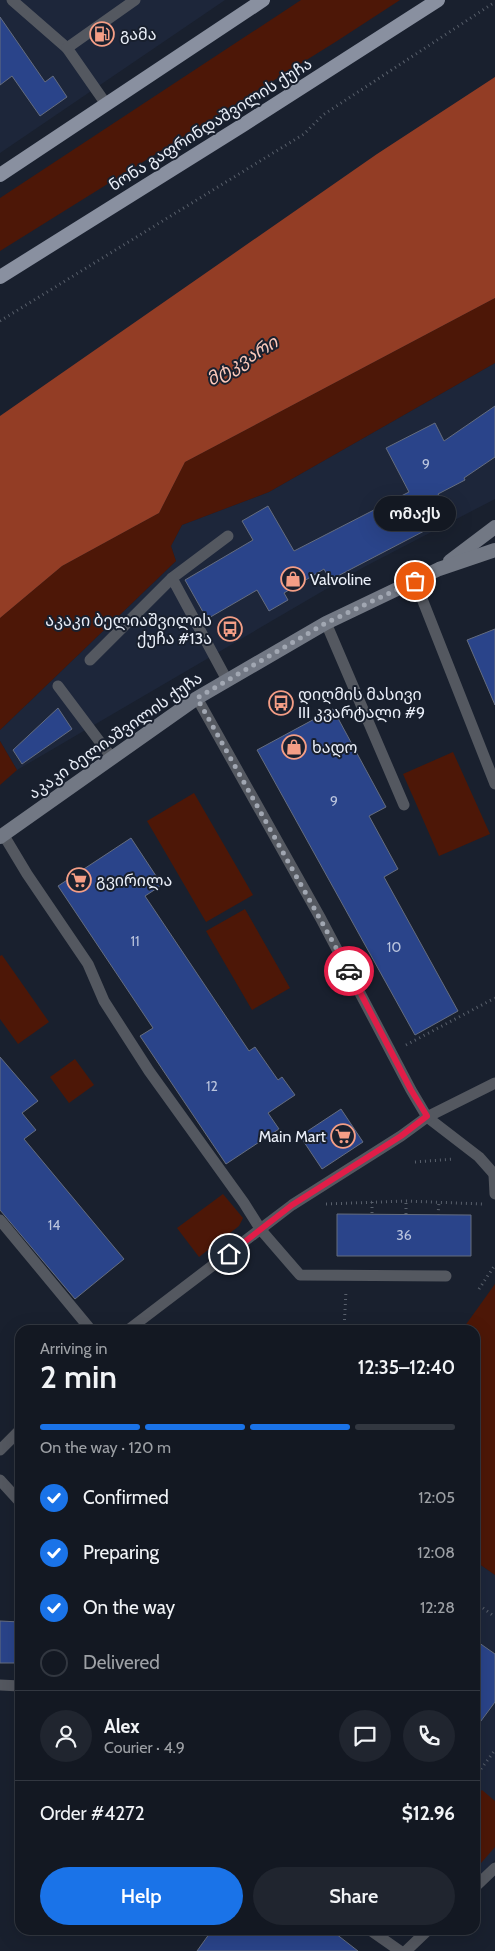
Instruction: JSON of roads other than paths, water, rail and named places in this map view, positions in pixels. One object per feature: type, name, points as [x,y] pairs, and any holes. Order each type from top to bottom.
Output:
[{"type":"main road","points":[[0,175],[263,0]]},
{"type":"main road","name":"ნონა გაფრინდაშვილის ქუჩა","points":[[0,277],[438,0]]},
{"type":"main road","name":"აკაკი ბელიაშვილის ქუჩა","points":[[439,569],[495,527]]},
{"type":"main road","name":"აკაკი ბელიაშვილის ქუჩა","points":[[2,836],[197,698],[227,680],[326,623],[439,569],[495,550]]},
{"type":"lane","points":[[12,0],[67,48],[106,104]]},
{"type":"lane","points":[[67,48],[135,0]]},
{"type":"lane","points":[[90,660],[172,578],[228,536]]},
{"type":"lane","points":[[172,578],[227,680]]},
{"type":"lane","points":[[415,581],[495,784]]},
{"type":"lane","points":[[326,623],[404,805]]},
{"type":"lane","points":[[58,686],[112,758]]},
{"type":"lane","points":[[197,698],[321,919],[393,1052],[411,1090],[427,1116],[480,1157],[494,1176],[495,1194]]},
{"type":"lane","points":[[2,836],[88,964],[104,1001],[149,1071],[244,1203],[261,1230],[300,1275],[446,1276]]},
{"type":"lane","points":[[137,1325],[292,1205],[401,1136],[427,1116],[495,1083]]},
{"type":"lane","points":[[0,1220],[87,1325]]},
{"type":"lane","points":[[0,1450],[15,1435]]},
{"type":"lane","points":[[0,1480],[15,1496]]},
{"type":"lane","points":[[0,1685],[15,1686]]},
{"type":"lane","points":[[480,1882],[495,1868]]},
{"type":"lane","points":[[377,1935],[400,1951]]},
{"type":"lane","points":[[406,1951],[423,1935]]},
{"type":"water","name":"მტკვარი","points":[[495,77],[495,298],[185,462],[159,513],[62,566],[0,618],[0,416],[377,154]]},
{"type":"place","name":"გამა","points":[[102,34]]},
{"type":"place","name":"Valvoline","points":[[293,579]]},
{"type":"place","name":"ომაქს","points":[[415,581]]},
{"type":"place","name":"აკაკი ბელიაშვილის ქუჩა #13ა","points":[[230,629]]},
{"type":"place","name":"დიღმის მასივი III კვარტალი #9","points":[[281,703]]},
{"type":"place","name":"ხადო","points":[[294,747]]},
{"type":"place","name":"გვირილა","points":[[79,880]]},
{"type":"place","name":"Main Mart","points":[[343,1136]]}]
